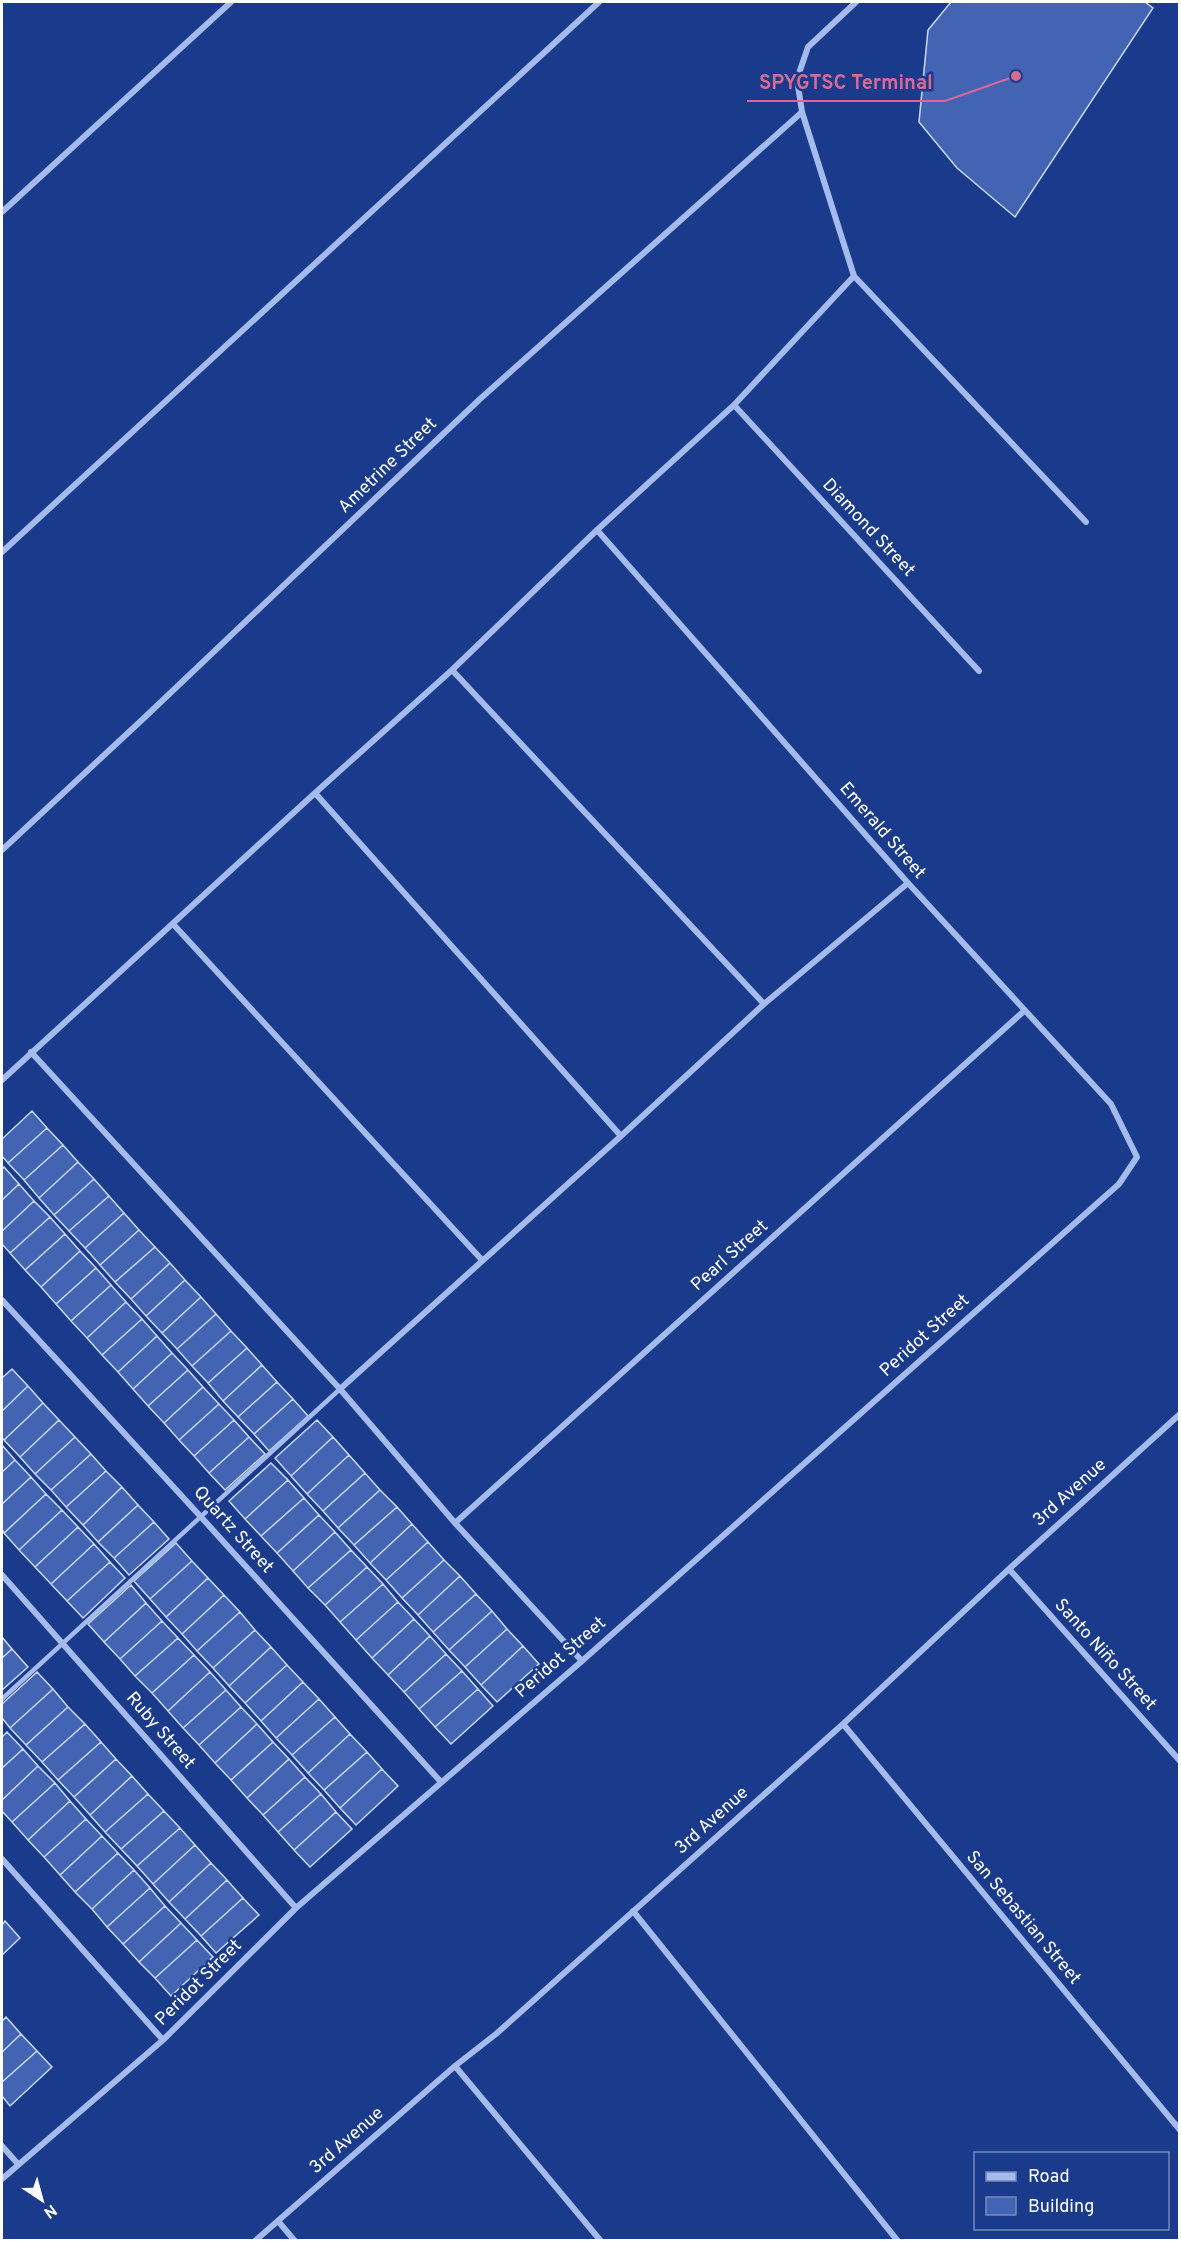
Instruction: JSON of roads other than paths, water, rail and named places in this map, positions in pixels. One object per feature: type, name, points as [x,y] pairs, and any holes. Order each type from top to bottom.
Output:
[{"type":"street","points":[[2,212],[231,2]]},
{"type":"street","points":[[2,552],[599,2]]},
{"type":"street","points":[[856,2],[807,47],[797,79],[802,112],[854,276],[1086,522]]},
{"type":"street","name":"Ametrine Street","points":[[2,850],[480,399],[802,112]]},
{"type":"street","points":[[2,1080],[452,670],[597,530],[734,405],[854,276]]},
{"type":"street","name":"Diamond Street","points":[[734,405],[979,670]]},
{"type":"street","name":"Emerald Street","points":[[597,530],[908,883],[1111,1104],[1137,1156]]},
{"type":"street","points":[[452,670],[764,1004]]},
{"type":"street","points":[[315,793],[621,1136]]},
{"type":"street","points":[[340,1389],[764,1004],[908,883]]},
{"type":"street","points":[[173,924],[482,1260]]},
{"type":"street","name":"Pearl Street","points":[[455,1523],[1024,1011]]},
{"type":"street","points":[[31,1052],[340,1389],[455,1523],[582,1660]]},
{"type":"street","name":"Peridot Street","points":[[2,2179],[163,2040],[296,1908],[582,1660],[1119,1184],[1137,1156]]},
{"type":"street","name":"Quartz Street","points":[[2,1300],[441,1782]]},
{"type":"street","name":"3rd Avenue","points":[[256,2241],[455,2066],[496,2034],[843,1724],[1008,1569],[1179,1414]]},
{"type":"street","name":"Santo Niño Street","points":[[1008,1569],[1179,1761]]},
{"type":"street","name":"Ruby Street","points":[[2,1575],[296,1908]]},
{"type":"street","name":"San Sebastian Street","points":[[843,1724],[1179,2130]]},
{"type":"street","points":[[2,1859],[163,2040]]},
{"type":"street","points":[[633,1911],[897,2241]]},
{"type":"street","points":[[455,2066],[600,2241]]},
{"type":"street","points":[[2,2146],[18,2164]]},
{"type":"street","points":[[278,2221],[294,2241]]},
{"type":"lane","points":[[2,1699],[340,1389]]},
{"type":"place","name":"SPYGTSC Terminal","points":[[1016,76]]}]
